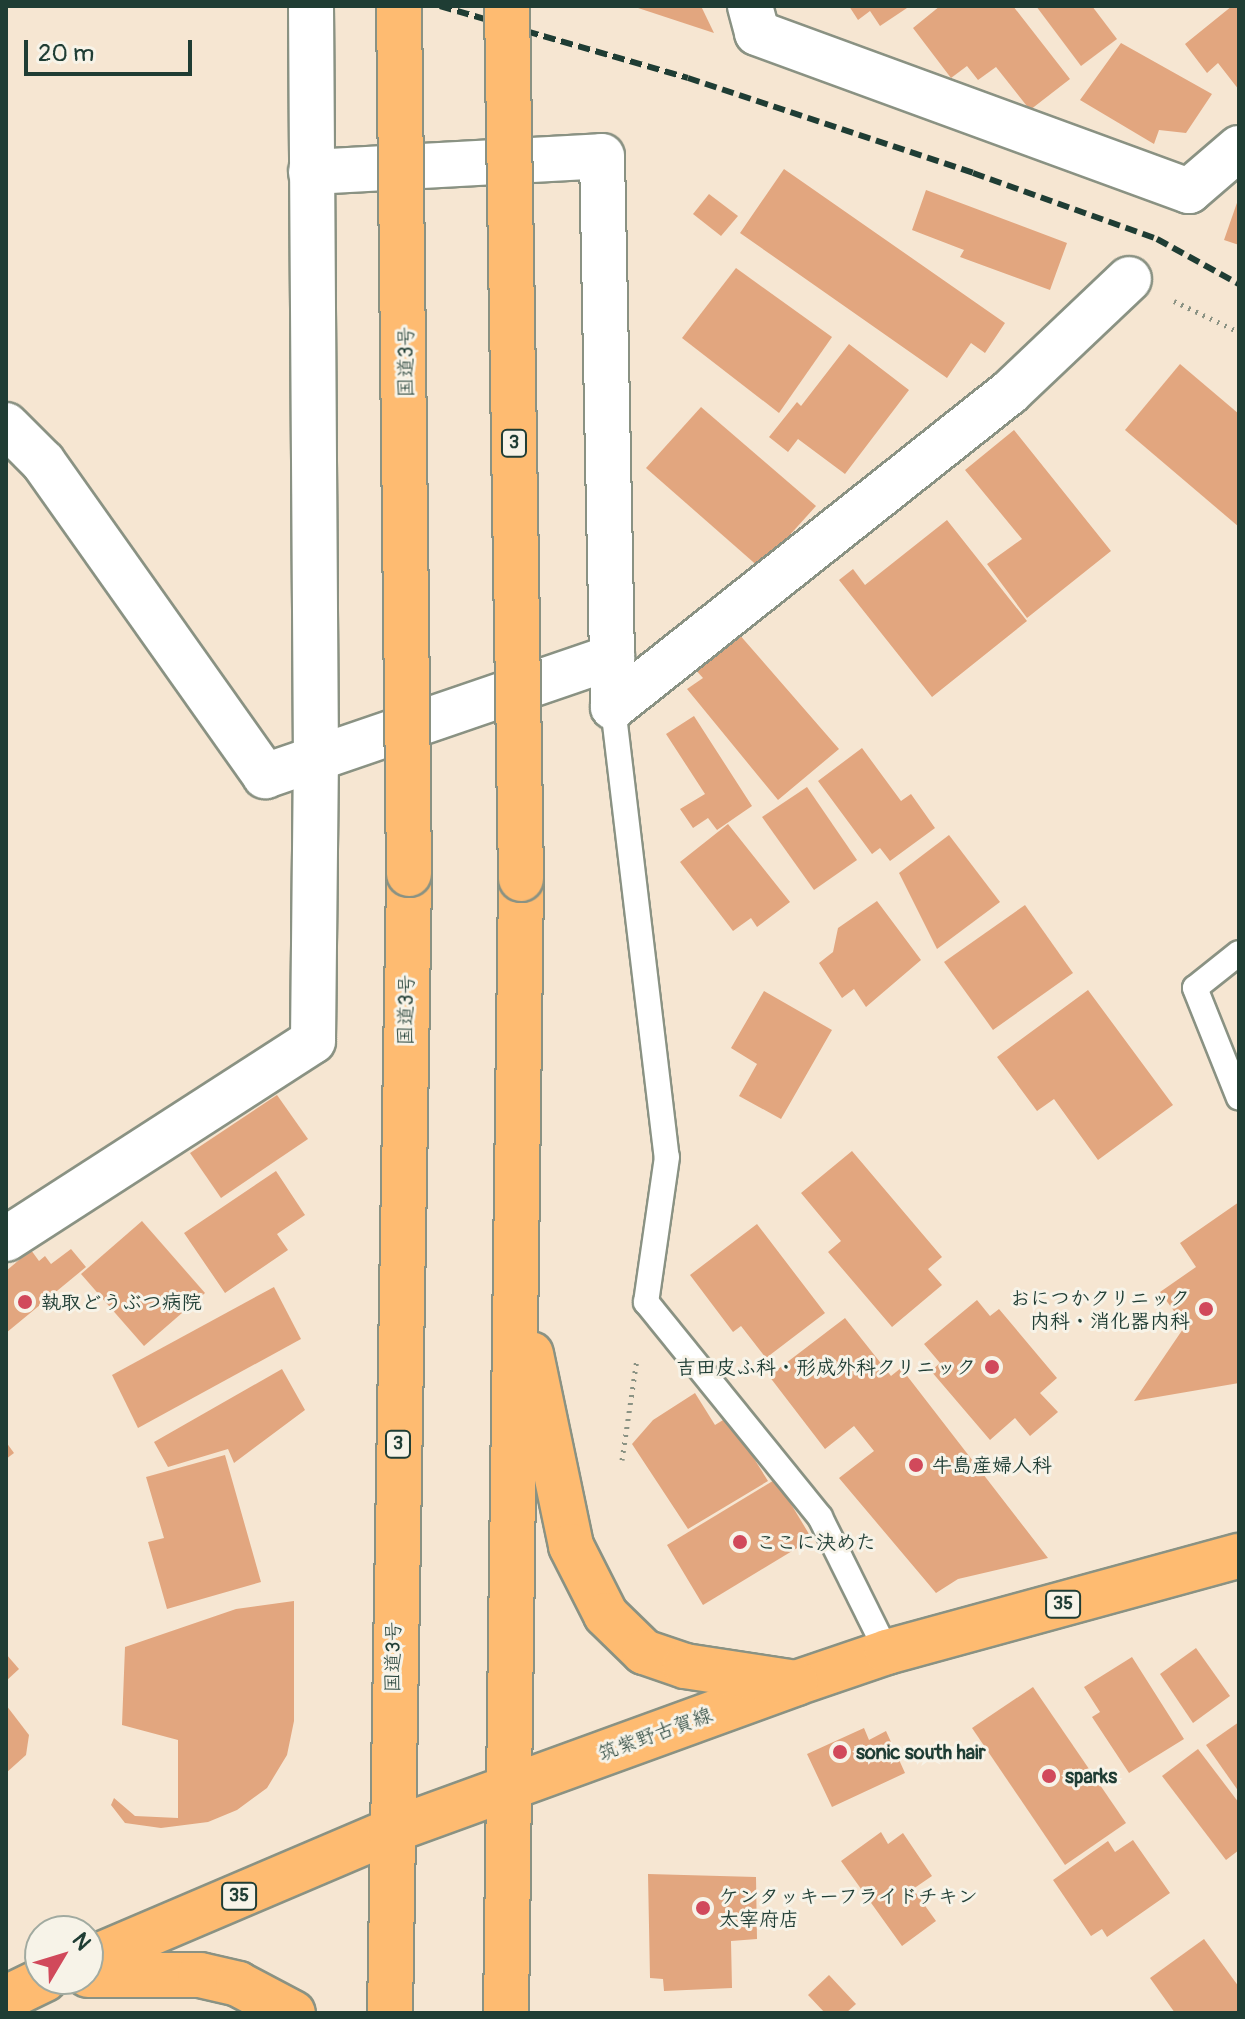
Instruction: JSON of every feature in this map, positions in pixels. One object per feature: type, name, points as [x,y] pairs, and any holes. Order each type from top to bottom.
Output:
[{"type":"main road","name":"国道3号","points":[[390,2013],[390,1831],[409,874],[399,6]]},
{"type":"main road","name":"3","points":[[506,2013],[521,879],[507,6]]},
{"type":"main road","points":[[514,1273],[571,1546],[606,1615],[644,1652],[671,1662],[796,1683]]},
{"type":"main road","name":"筑紫野古賀線","points":[[104,1953],[390,1831],[796,1683],[887,1652],[1239,1556]]},
{"type":"main road","points":[[104,1975],[200,1975],[238,1984],[293,2013]]},
{"type":"main road","points":[[6,1998],[24,1989]]},
{"type":"street","points":[[6,1239],[313,1041],[316,760],[311,6]]},
{"type":"street","points":[[750,6],[757,33],[1189,191],[1239,148]]},
{"type":"street","points":[[311,172],[602,156],[613,707]]},
{"type":"street","points":[[613,707],[1010,392],[1129,279]]},
{"type":"street","points":[[6,425],[43,462],[265,776],[612,657]]},
{"type":"lane","points":[[613,707],[667,1157],[646,1302],[820,1517],[887,1652]]},
{"type":"lane","points":[[1239,953],[1195,988],[1239,1098]]},
{"type":"path","points":[[1129,279],[1239,332]]},
{"type":"path","points":[[622,1460],[646,1302]]},
{"type":"building","points":[[701,6],[714,33],[635,7]]},
{"type":"building","points":[[849,6],[910,6],[880,26],[870,11],[858,20]]},
{"type":"building","points":[[940,6],[1013,6],[1070,79],[1030,110],[996,67],[978,80],[967,66],[951,78],[913,28]]},
{"type":"building","points":[[1036,6],[1092,6],[1117,39],[1081,66]]},
{"type":"building","points":[[1232,6],[1239,6],[1239,90],[1218,63],[1207,73],[1185,44]]},
{"type":"building","points":[[1121,43],[1212,94],[1186,133],[1159,130],[1154,144],[1080,100]]},
{"type":"building","points":[[784,169],[1005,323],[985,353],[971,343],[947,378],[740,233]]},
{"type":"building","points":[[926,190],[1067,243],[1050,290],[960,257],[964,250],[912,230]]},
{"type":"building","points":[[709,194],[738,216],[721,236],[693,214]]},
{"type":"building","points":[[1239,197],[1239,245],[1224,240]]},
{"type":"building","points":[[736,268],[832,337],[779,413],[682,338]]},
{"type":"building","points":[[849,344],[909,390],[845,474],[798,439],[788,452],[769,437],[797,402],[801,406]]},
{"type":"building","points":[[1180,364],[1239,414],[1239,527],[1125,430]]},
{"type":"building","points":[[701,407],[816,506],[760,568],[646,468]]},
{"type":"building","points":[[1014,430],[1111,551],[1027,618],[987,564],[1022,539],[965,470]]},
{"type":"building","points":[[947,520],[1027,621],[932,697],[839,580],[853,569],[865,585]]},
{"type":"building","points":[[738,633],[839,749],[778,800],[687,689],[703,678],[694,668]]},
{"type":"building","points":[[694,716],[752,806],[717,830],[708,818],[693,828],[680,809],[705,794],[666,734]]},
{"type":"building","points":[[862,748],[901,801],[911,794],[935,828],[890,861],[880,848],[872,854],[818,781]]},
{"type":"building","points":[[807,787],[857,860],[814,890],[762,817]]},
{"type":"building","points":[[728,824],[790,902],[757,927],[751,918],[733,931],[680,862]]},
{"type":"building","points":[[949,835],[1000,902],[937,949],[899,873]]},
{"type":"building","points":[[877,901],[921,960],[866,1007],[854,989],[842,998],[819,963],[833,952],[838,928]]},
{"type":"building","points":[[1025,905],[1073,973],[993,1030],[944,962]]},
{"type":"building","points":[[1088,990],[1173,1105],[1098,1160],[1054,1099],[1037,1111],[997,1057]]},
{"type":"building","points":[[764,991],[832,1030],[781,1119],[739,1096],[757,1064],[731,1048]]},
{"type":"building","points":[[277,1095],[308,1139],[221,1198],[190,1153]]},
{"type":"building","points":[[852,1151],[942,1257],[928,1269],[942,1285],[892,1327],[828,1252],[841,1241],[801,1193]]},
{"type":"building","points":[[276,1171],[305,1215],[277,1234],[288,1250],[225,1293],[184,1233]]},
{"type":"building","name":"おにつかクリニック 内科・消化器内科","points":[[1239,1202],[1239,1383],[1134,1401],[1185,1326],[1160,1292],[1196,1267],[1180,1243]]},
{"type":"building","points":[[142,1221],[205,1293],[144,1346],[81,1274]]},
{"type":"building","points":[[757,1224],[825,1313],[766,1358],[741,1326],[733,1332],[690,1275]]},
{"type":"building","name":"執取どうぶつ病院","points":[[71,1249],[86,1267],[6,1333],[6,1271],[31,1250],[39,1261],[45,1256],[51,1264]]},
{"type":"building","points":[[274,1287],[301,1339],[138,1428],[112,1375]]},
{"type":"building","name":"吉田皮ふ科・形成外科クリニック","points":[[977,1300],[990,1316],[999,1309],[1057,1378],[1040,1393],[1058,1412],[1030,1436],[1015,1418],[990,1440],[931,1371],[940,1363],[924,1344]]},
{"type":"building","name":"牛島産婦人科","points":[[845,1318],[891,1376],[901,1368],[1048,1558],[958,1579],[936,1593],[839,1478],[874,1451],[854,1426],[825,1449],[769,1376]]},
{"type":"building","points":[[282,1369],[305,1410],[234,1463],[228,1449],[168,1467],[154,1442]]},
{"type":"building","points":[[695,1393],[715,1425],[728,1417],[768,1481],[688,1529],[632,1444],[653,1420]]},
{"type":"building","points":[[6,1442],[14,1453],[6,1459]]},
{"type":"building","points":[[225,1455],[261,1582],[167,1609],[148,1542],[164,1538],[146,1477]]},
{"type":"building","name":"ここに決めた","points":[[776,1479],[812,1539],[703,1605],[667,1545]]},
{"type":"building","points":[[294,1601],[294,1721],[287,1755],[267,1788],[237,1810],[208,1822],[161,1828],[125,1823],[111,1805],[114,1798],[135,1816],[178,1818],[178,1740],[122,1725],[125,1647],[236,1609]]},
{"type":"building","points":[[1196,1648],[1230,1696],[1193,1723],[1160,1674]]},
{"type":"building","points":[[6,1654],[19,1669],[6,1681]]},
{"type":"building","points":[[1132,1657],[1184,1739],[1129,1773],[1092,1717],[1100,1712],[1084,1687]]},
{"type":"building","name":"sparks","points":[[1033,1687],[1126,1823],[1065,1865],[972,1728]]},
{"type":"building","points":[[6,1705],[29,1735],[26,1755],[6,1773]]},
{"type":"building","points":[[1239,1722],[1239,1792],[1206,1745]]},
{"type":"building","points":[[864,1728],[869,1740],[886,1731],[905,1773],[832,1807],[807,1754]]},
{"type":"building","points":[[1198,1749],[1239,1803],[1239,1850],[1226,1860],[1162,1776]]},
{"type":"building","points":[[881,1832],[888,1844],[903,1833],[932,1876],[913,1889],[936,1921],[902,1946],[841,1861]]},
{"type":"building","points":[[1133,1840],[1170,1893],[1107,1937],[1102,1929],[1091,1936],[1053,1880],[1108,1841],[1115,1852]]},
{"type":"building","name":"ケンタッキーフライドチキン 太宰府店","points":[[648,1874],[756,1877],[757,1939],[731,1941],[732,1988],[664,1991],[663,1979],[650,1978]]},
{"type":"building","points":[[1204,1939],[1239,1987],[1239,2013],[1175,2013],[1150,1978]]},
{"type":"building","points":[[829,1975],[856,2004],[846,2013],[825,2013],[808,1995]]},
{"type":"railway","points":[[440,6],[688,78],[973,173],[1157,239],[1239,284]]},
{"type":"place","name":"執取どうぶつ病院","points":[[25,1302]]},
{"type":"place","name":"おにつかクリニック 内科・消化器内科","points":[[1206,1309]]},
{"type":"place","name":"吉田皮ふ科・形成外科クリニック","points":[[992,1367]]},
{"type":"place","name":"牛島産婦人科","points":[[916,1465]]},
{"type":"place","name":"ここに決めた","points":[[740,1542]]},
{"type":"place","name":"sonic south hair","points":[[840,1752]]},
{"type":"place","name":"sparks","points":[[1049,1776]]},
{"type":"place","name":"ケンタッキーフライドチキン 太宰府店","points":[[703,1908]]}]
